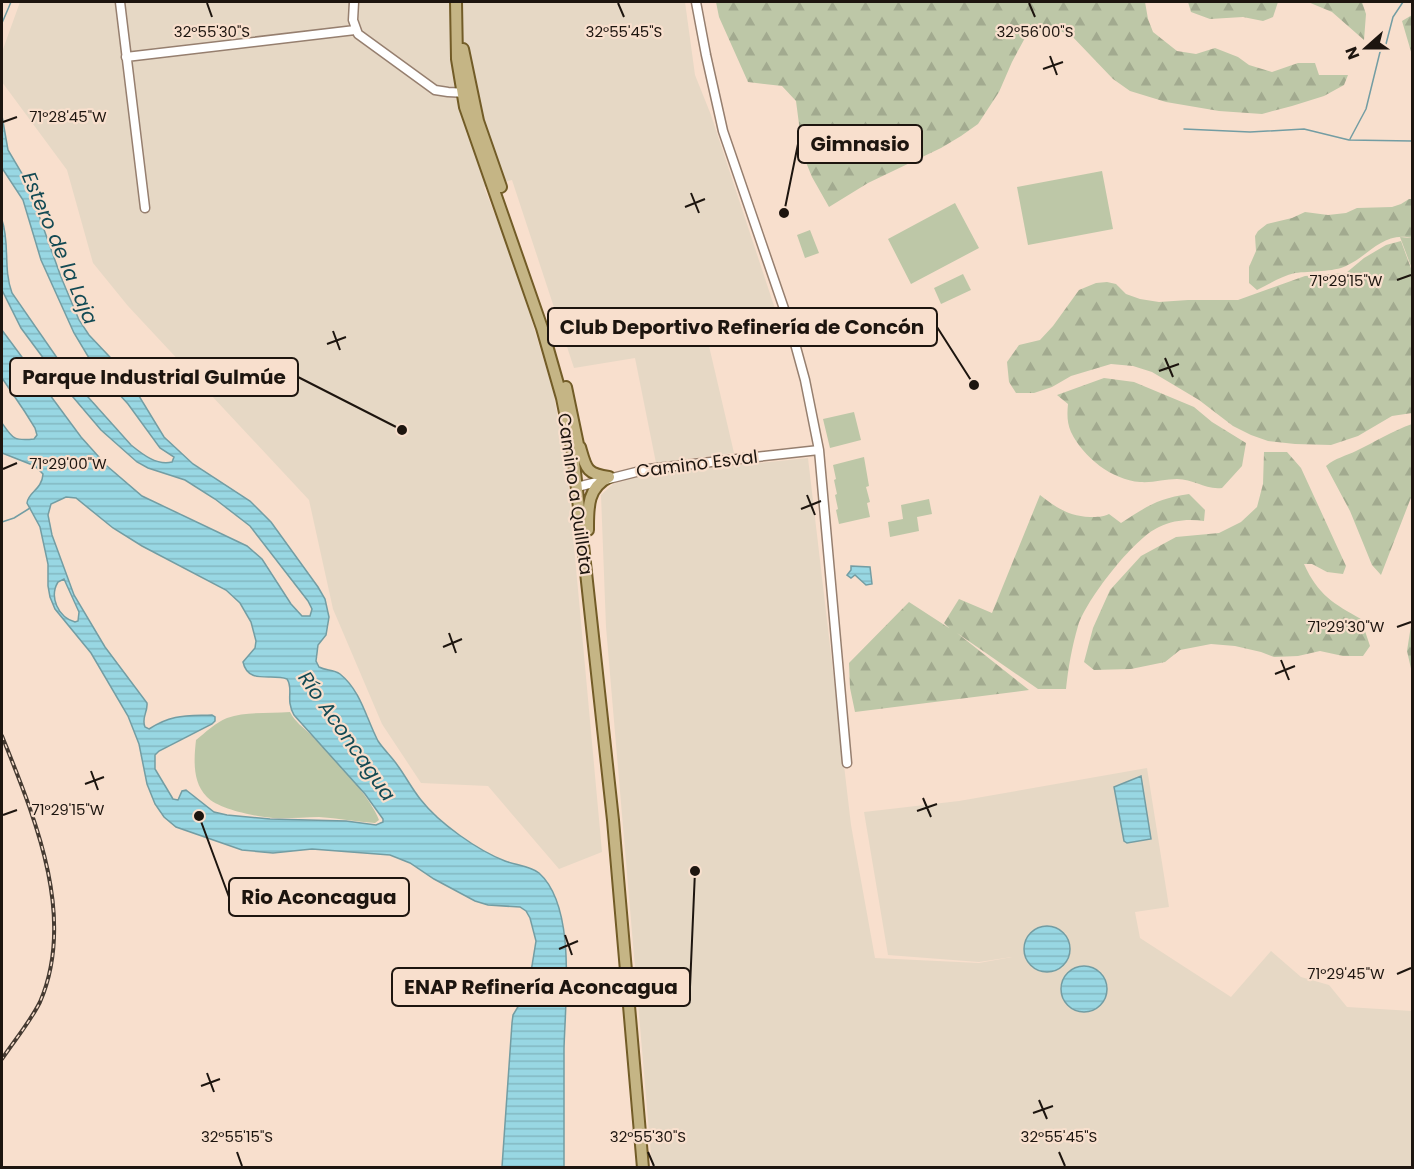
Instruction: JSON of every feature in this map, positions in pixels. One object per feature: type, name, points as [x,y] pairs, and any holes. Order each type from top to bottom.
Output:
[{"type":"main road","name":"Camino a Quillota","points":[[457,2],[456,36],[474,136],[516,248],[555,372],[569,429],[588,530],[643,1167]]},
{"type":"main road","name":"Camino a Quillota","points":[[466,93],[555,350],[571,404],[578,440],[580,486],[609,786]]},
{"type":"main road","points":[[578,440],[589,471],[597,476],[609,477]]},
{"type":"main road","points":[[588,530],[590,496],[597,486],[609,477]]},
{"type":"street","points":[[120,2],[145,208]]},
{"type":"street","points":[[354,2],[355,30],[363,38],[429,87],[440,91],[466,93]]},
{"type":"street","points":[[696,2],[723,131],[791,329],[805,380],[819,450],[847,763]]},
{"type":"street","points":[[126,57],[355,30]]},
{"type":"street","name":"Camino Esval","points":[[580,486],[648,469],[819,450]]},
{"type":"shaded area","points":[[20,2],[685,2],[695,75],[711,115],[783,333],[709,346],[734,453],[656,463],[635,358],[574,368],[512,180],[484,187],[514,263],[553,390],[567,469],[602,852],[559,869],[488,786],[421,783],[382,724],[333,609],[309,500],[128,306],[93,263],[67,170],[2,82],[2,52]]},
{"type":"shaded area","points":[[808,458],[851,825],[875,958],[979,963],[1012,957],[979,962],[888,955],[864,812],[959,801],[1147,768],[1169,907],[1135,912],[1140,938],[1231,997],[1271,951],[1301,977],[1329,985],[1347,1007],[1412,1011],[1412,1167],[652,1167],[606,627],[601,495],[613,484],[649,474]]},
{"type":"green space","points":[[716,2],[1145,2],[1153,32],[1177,51],[1196,54],[1215,48],[1238,57],[1249,65],[1272,72],[1298,63],[1315,63],[1319,75],[1348,75],[1344,85],[1324,96],[1292,106],[1262,114],[1219,111],[1166,102],[1130,91],[1113,79],[1069,33],[1048,30],[1026,36],[999,92],[978,124],[941,148],[868,183],[829,207],[803,155],[796,101],[782,86],[748,82],[719,17]]},
{"type":"green space","points":[[1188,2],[1278,2],[1273,17],[1263,21],[1243,17],[1210,19],[1191,12]]},
{"type":"green space","points":[[1308,2],[1362,2],[1366,14],[1364,40],[1332,12]]},
{"type":"green space","points":[[1412,15],[1412,55],[1402,21]]},
{"type":"green space","points":[[1102,171],[1113,229],[1028,245],[1017,187]]},
{"type":"green space","points":[[1412,199],[1412,238],[1393,238],[1385,241],[1341,268],[1295,273],[1257,290],[1249,283],[1249,267],[1256,251],[1255,236],[1267,224],[1292,218],[1305,212],[1328,215],[1346,213],[1357,208],[1392,207]]},
{"type":"green space","points":[[955,203],[979,248],[911,284],[888,239]]},
{"type":"green space","points":[[810,230],[819,253],[805,258],[797,235]]},
{"type":"green space","points":[[1400,237],[1412,238],[1412,269]]},
{"type":"green space","points":[[1401,241],[1412,271],[1412,413],[1392,416],[1358,436],[1331,445],[1268,441],[1233,426],[1199,400],[1152,372],[1133,366],[1111,364],[1071,376],[1052,387],[1034,393],[1016,393],[1009,382],[1007,362],[1019,345],[1040,340],[1079,290],[1096,283],[1116,284],[1126,294],[1159,302],[1238,300],[1305,276],[1346,273],[1364,258],[1386,245]]},
{"type":"green space","points":[[963,274],[971,290],[941,304],[934,288]]},
{"type":"green space","points":[[1104,378],[1134,382],[1194,407],[1212,422],[1246,443],[1242,466],[1222,488],[1177,479],[1140,482],[1109,472],[1091,458],[1076,441],[1069,425],[1068,404],[1057,395]]},
{"type":"green space","points":[[854,412],[861,440],[830,448],[823,419]]},
{"type":"green space","points":[[1412,424],[1412,495],[1381,575],[1372,565],[1350,511],[1326,466]]},
{"type":"green space","points":[[1264,452],[1287,452],[1301,468],[1346,566],[1343,574],[1327,572],[1312,564],[1304,564],[1315,584],[1328,598],[1361,619],[1370,646],[1363,656],[1343,656],[1320,651],[1298,656],[1274,657],[1235,646],[1211,644],[1180,650],[1165,662],[1131,669],[1094,670],[1084,662],[1093,628],[1110,590],[1141,556],[1176,537],[1219,533],[1241,522],[1257,507],[1263,484]]},
{"type":"green space","points":[[864,457],[869,486],[866,487],[870,502],[867,503],[870,517],[839,524],[833,465]]},
{"type":"green space","points":[[1189,494],[1205,510],[1204,521],[1181,521],[1159,527],[1124,556],[1091,601],[1078,626],[1070,658],[1066,689],[1038,689],[957,633],[1029,690],[855,712],[850,688],[849,663],[909,602],[949,628],[944,623],[959,599],[992,613],[1040,495],[1069,513],[1090,517],[1109,514],[1121,523],[1160,501]]},
{"type":"green space","points":[[929,499],[932,514],[917,517],[919,531],[890,537],[888,522],[903,519],[901,505]]},
{"type":"green space","points":[[1412,619],[1412,673],[1407,651]]},
{"type":"green space","points":[[290,712],[349,776],[375,810],[379,820],[375,823],[319,817],[266,817],[228,809],[212,801],[202,791],[196,777],[196,740],[227,718],[250,714]]},
{"type":"water","name":"Río Aconcagua","points":[[2,116],[8,150],[27,182],[61,277],[79,320],[89,335],[125,373],[164,437],[193,464],[250,501],[271,522],[325,599],[329,617],[326,635],[318,645],[316,661],[319,667],[337,672],[353,688],[378,741],[421,800],[438,818],[483,850],[505,861],[539,873],[551,888],[559,908],[566,956],[564,1167],[502,1167],[513,1015],[528,990],[536,941],[526,911],[520,907],[488,905],[475,901],[410,863],[390,855],[312,849],[273,853],[242,850],[176,827],[164,817],[155,804],[147,784],[139,744],[128,716],[91,653],[55,609],[50,597],[48,564],[40,527],[27,503],[40,484],[43,474],[35,466],[2,453],[2,423],[15,438],[34,439],[37,435],[35,428],[2,378],[2,330],[81,437],[107,466],[142,496],[247,546],[262,559],[291,604],[302,616],[310,616],[312,609],[250,526],[215,499],[185,480],[137,462],[101,430],[67,390],[21,328],[2,290],[2,220],[12,293],[71,378],[131,445],[155,461],[172,462],[174,457],[160,448],[128,404],[95,368],[74,333],[41,260],[23,200],[2,168]],"holes":[[[66,497],[76,498],[113,528],[142,546],[226,590],[240,603],[251,622],[256,641],[255,648],[243,662],[246,669],[255,676],[287,679],[290,687],[290,704],[294,715],[365,794],[383,822],[376,825],[346,821],[270,819],[227,815],[214,812],[186,790],[182,791],[178,800],[173,799],[155,769],[155,755],[212,724],[215,717],[212,715],[179,717],[149,729],[145,727],[147,703],[105,647],[74,595],[52,535],[48,515],[51,504]],[[64,579],[79,612],[78,621],[75,622],[64,616],[55,600],[55,588],[58,582]]]},
{"type":"water","points":[[851,566],[870,567],[872,584],[866,585],[855,575],[851,578],[847,575]]},
{"type":"water","points":[[1141,776],[1151,839],[1127,843],[1124,841],[1114,787]]},
{"type":"water","points":[[1047,926],[1063,933],[1070,949],[1063,965],[1047,972],[1031,965],[1024,949],[1031,933]]},
{"type":"water","points":[[1084,966],[1100,973],[1107,989],[1100,1005],[1084,1012],[1068,1005],[1061,989],[1068,973]]},
{"type":"waterway","name":"Estero de la Laja","points":[[2,23],[11,2]]},
{"type":"waterway","points":[[1350,139],[1366,109],[1380,52],[1386,44],[1393,17],[1403,2]]},
{"type":"waterway","points":[[1184,129],[1250,132],[1304,129],[1349,140],[1412,141]]},
{"type":"waterway","points":[[2,522],[30,508]]},
{"type":"railway","points":[[2,736],[27,799],[47,867],[53,901],[54,935],[50,969],[40,1002],[2,1059]]},
{"type":"place","name":"Gimnasio","points":[[784,213]]},
{"type":"place","name":"Club Deportivo Refinería de Concón","points":[[974,385]]},
{"type":"place","name":"Parque Industrial Gulmúe","points":[[402,430]]},
{"type":"place","name":"Rio Aconcagua","points":[[199,816]]},
{"type":"place","name":"ENAP Refinería Aconcagua","points":[[695,871]]}]
